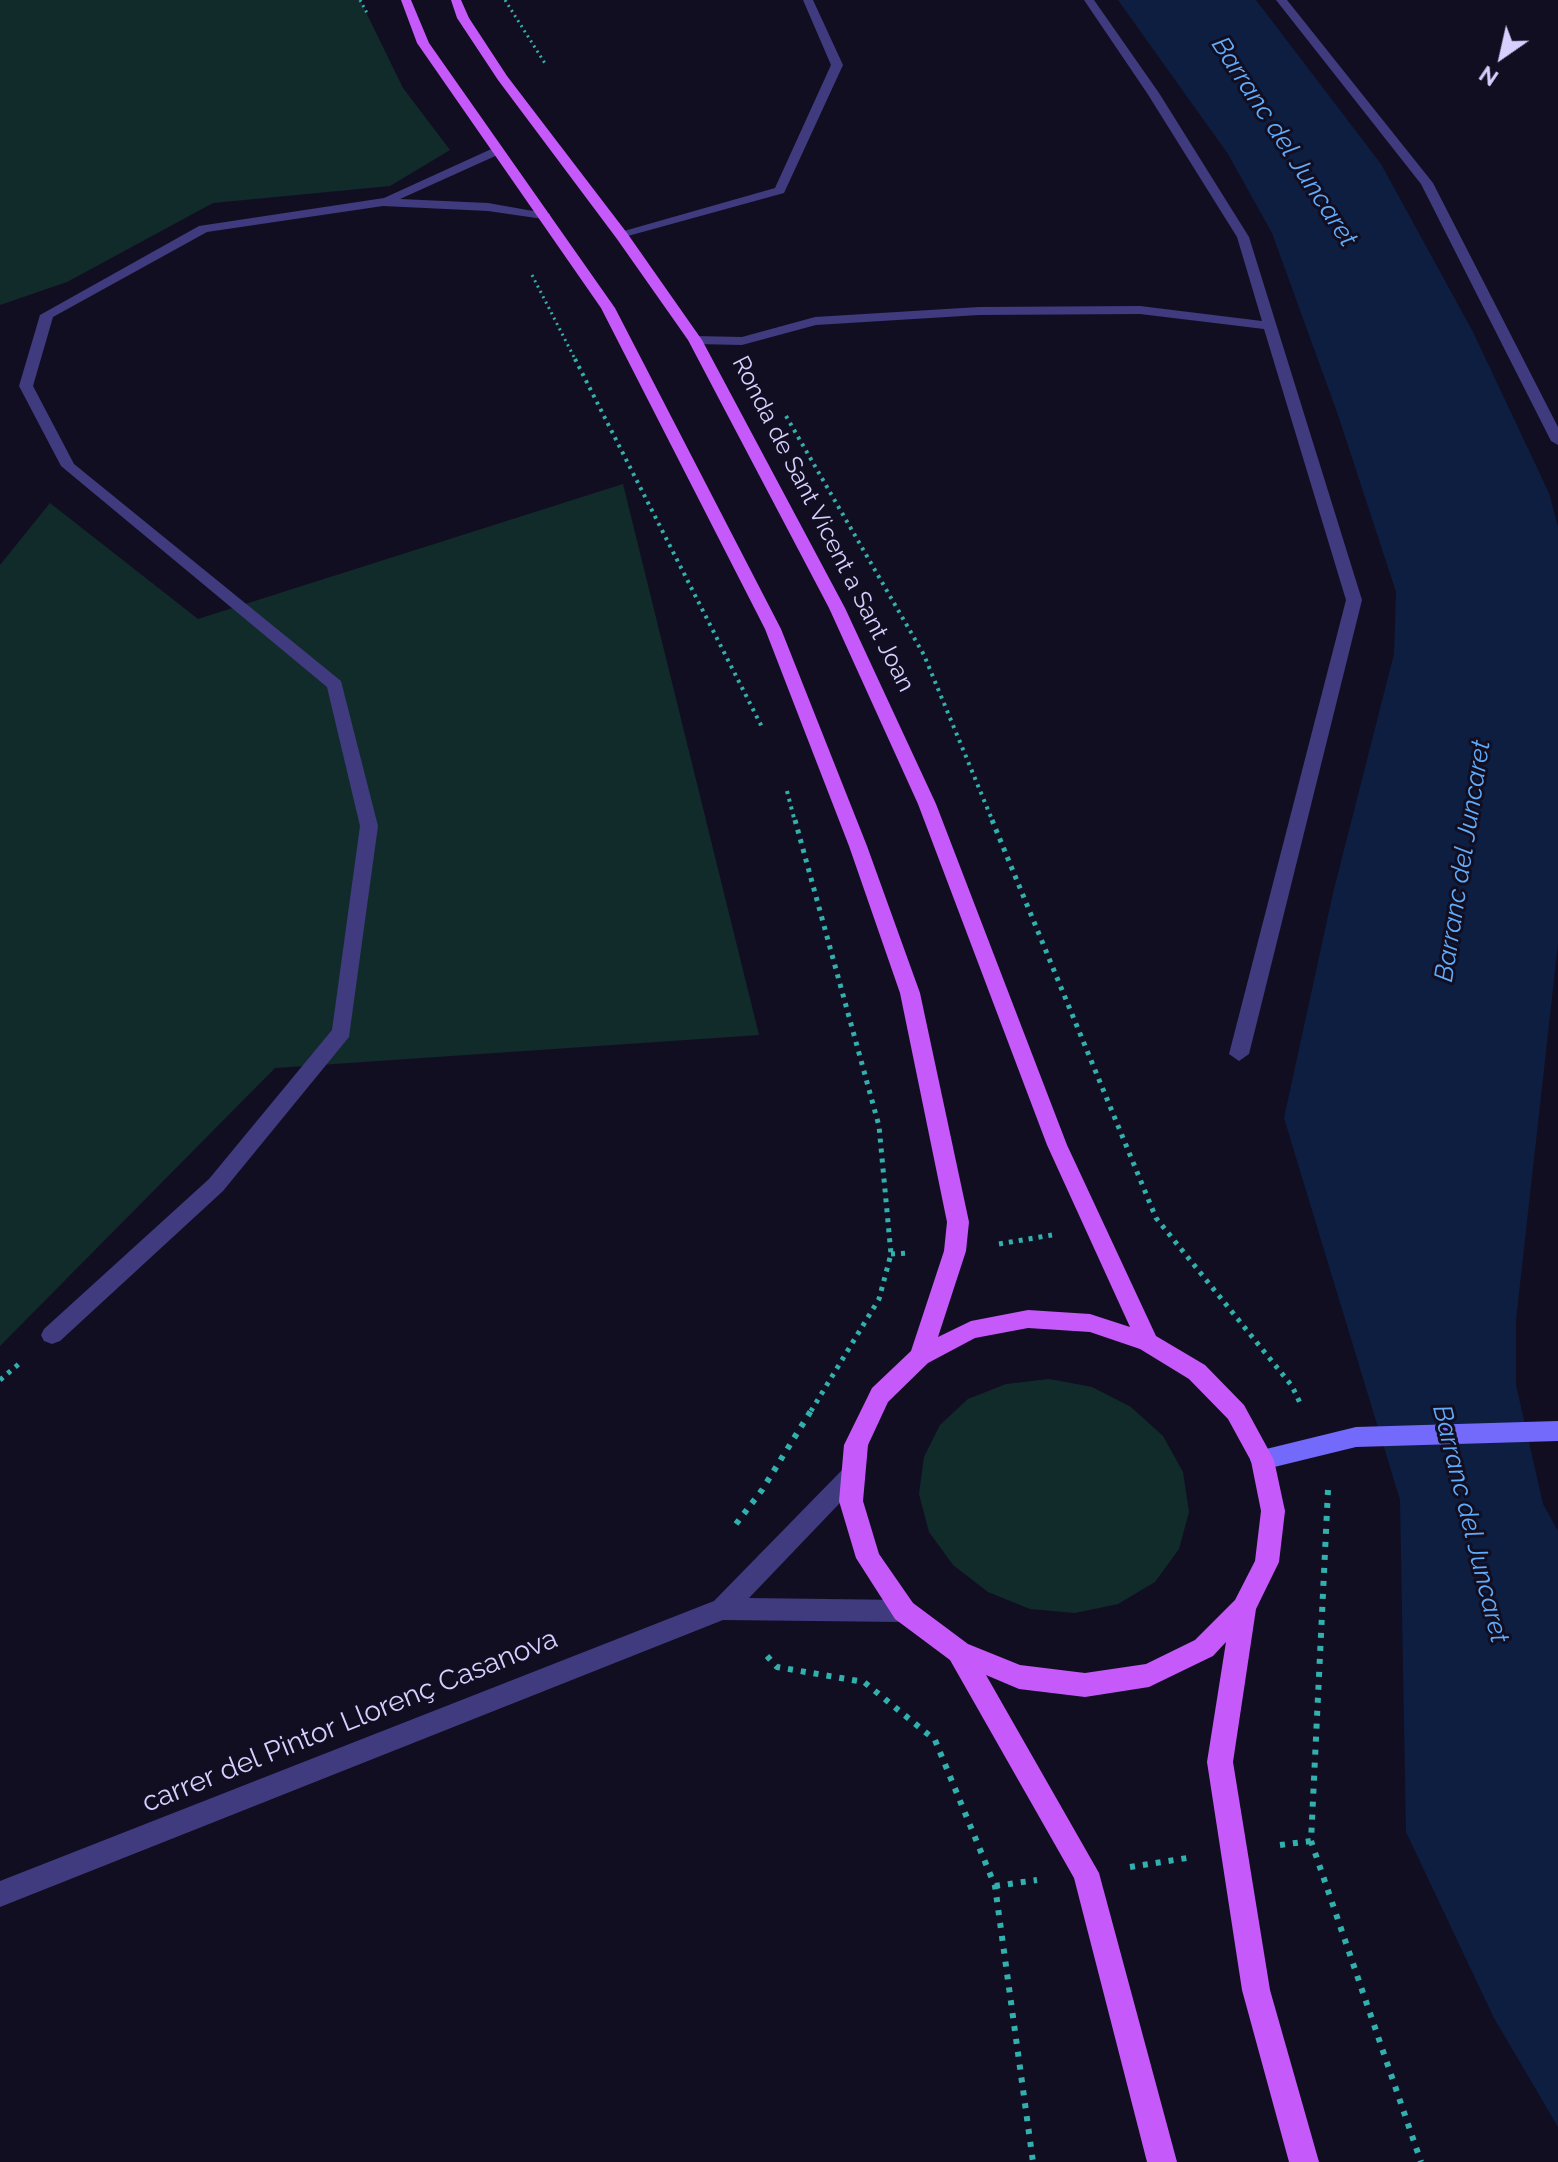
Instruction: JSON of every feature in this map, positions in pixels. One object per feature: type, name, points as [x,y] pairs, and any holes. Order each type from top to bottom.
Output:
[{"type":"main road","points":[[406,0],[423,43],[608,308],[773,629],[858,846],[910,993],[958,1222],[955,1251],[920,1356]]},
{"type":"main road","name":"Ronda de Sant Vicent a Sant Joan","points":[[456,0],[463,18],[502,78],[622,236],[695,340],[837,608],[927,804],[1057,1145],[1148,1342]]},
{"type":"main road","points":[[1244,1608],[1204,1648],[1149,1675],[1085,1685],[1019,1677],[959,1652],[904,1611],[868,1558],[851,1501],[851,1476],[856,1445],[880,1395],[920,1356],[971,1330],[1028,1319],[1090,1323],[1148,1342],[1197,1372],[1236,1412],[1262,1460],[1273,1511],[1267,1562],[1244,1608],[1220,1762],[1256,1990],[1304,2162]]},
{"type":"main road","points":[[1262,1460],[1356,1437],[1558,1431]]},
{"type":"main road","points":[[959,1652],[1086,1873],[1162,2162]]},
{"type":"street","points":[[622,236],[780,190],[837,65],[808,0]]},
{"type":"street","points":[[1089,0],[1153,93],[1243,237],[1354,600],[1239,1054]]},
{"type":"street","points":[[1281,0],[1427,183],[1558,441]]},
{"type":"street","points":[[383,202],[498,150]]},
{"type":"street","points":[[52,1335],[216,1185],[342,1032],[369,826],[335,685],[68,466],[26,386],[47,315],[204,229],[383,202],[488,207],[546,217]]},
{"type":"street","points":[[695,340],[742,341],[815,321],[979,311],[1140,310],[1271,326]]},
{"type":"street","points":[[723,1609],[851,1476]]},
{"type":"street","points":[[723,1609],[904,1611]]},
{"type":"street","name":"carrer del Pintor Llorenç Casanova","points":[[0,1894],[723,1609]]},
{"type":"path","points":[[360,0],[373,25]]},
{"type":"path","points":[[488,207],[536,283],[764,731]]},
{"type":"path","points":[[730,1533],[762,1490],[879,1299],[891,1254],[879,1126],[787,789]]},
{"type":"path","points":[[891,1254],[955,1251],[1156,1218]]},
{"type":"path","points":[[723,1609],[777,1667],[864,1682],[935,1740],[995,1886],[1033,2162]]},
{"type":"path","points":[[995,1886],[1311,1841]]},
{"type":"green space","points":[[0,0],[360,0],[403,88],[450,150],[390,186],[213,203],[67,282],[0,305]]},
{"type":"green space","points":[[623,484],[759,1035],[275,1068],[0,1346],[0,565],[50,503],[198,619]]},
{"type":"green space","points":[[1049,1379],[1092,1387],[1131,1407],[1163,1436],[1183,1472],[1189,1512],[1179,1549],[1155,1582],[1118,1604],[1075,1613],[1030,1609],[988,1592],[953,1565],[929,1532],[919,1494],[924,1457],[940,1425],[968,1399],[1006,1384]]},
{"type":"water","name":"Barranc del Juncaret","points":[[1118,0],[1256,0],[1381,164],[1473,332],[1549,493],[1558,527],[1558,944],[1516,1320],[1516,1385],[1543,1504],[1558,1531],[1558,2127],[1494,2018],[1406,1832],[1400,1500],[1284,1118],[1333,893],[1394,654],[1396,592],[1338,415],[1272,233],[1228,154]]}]
